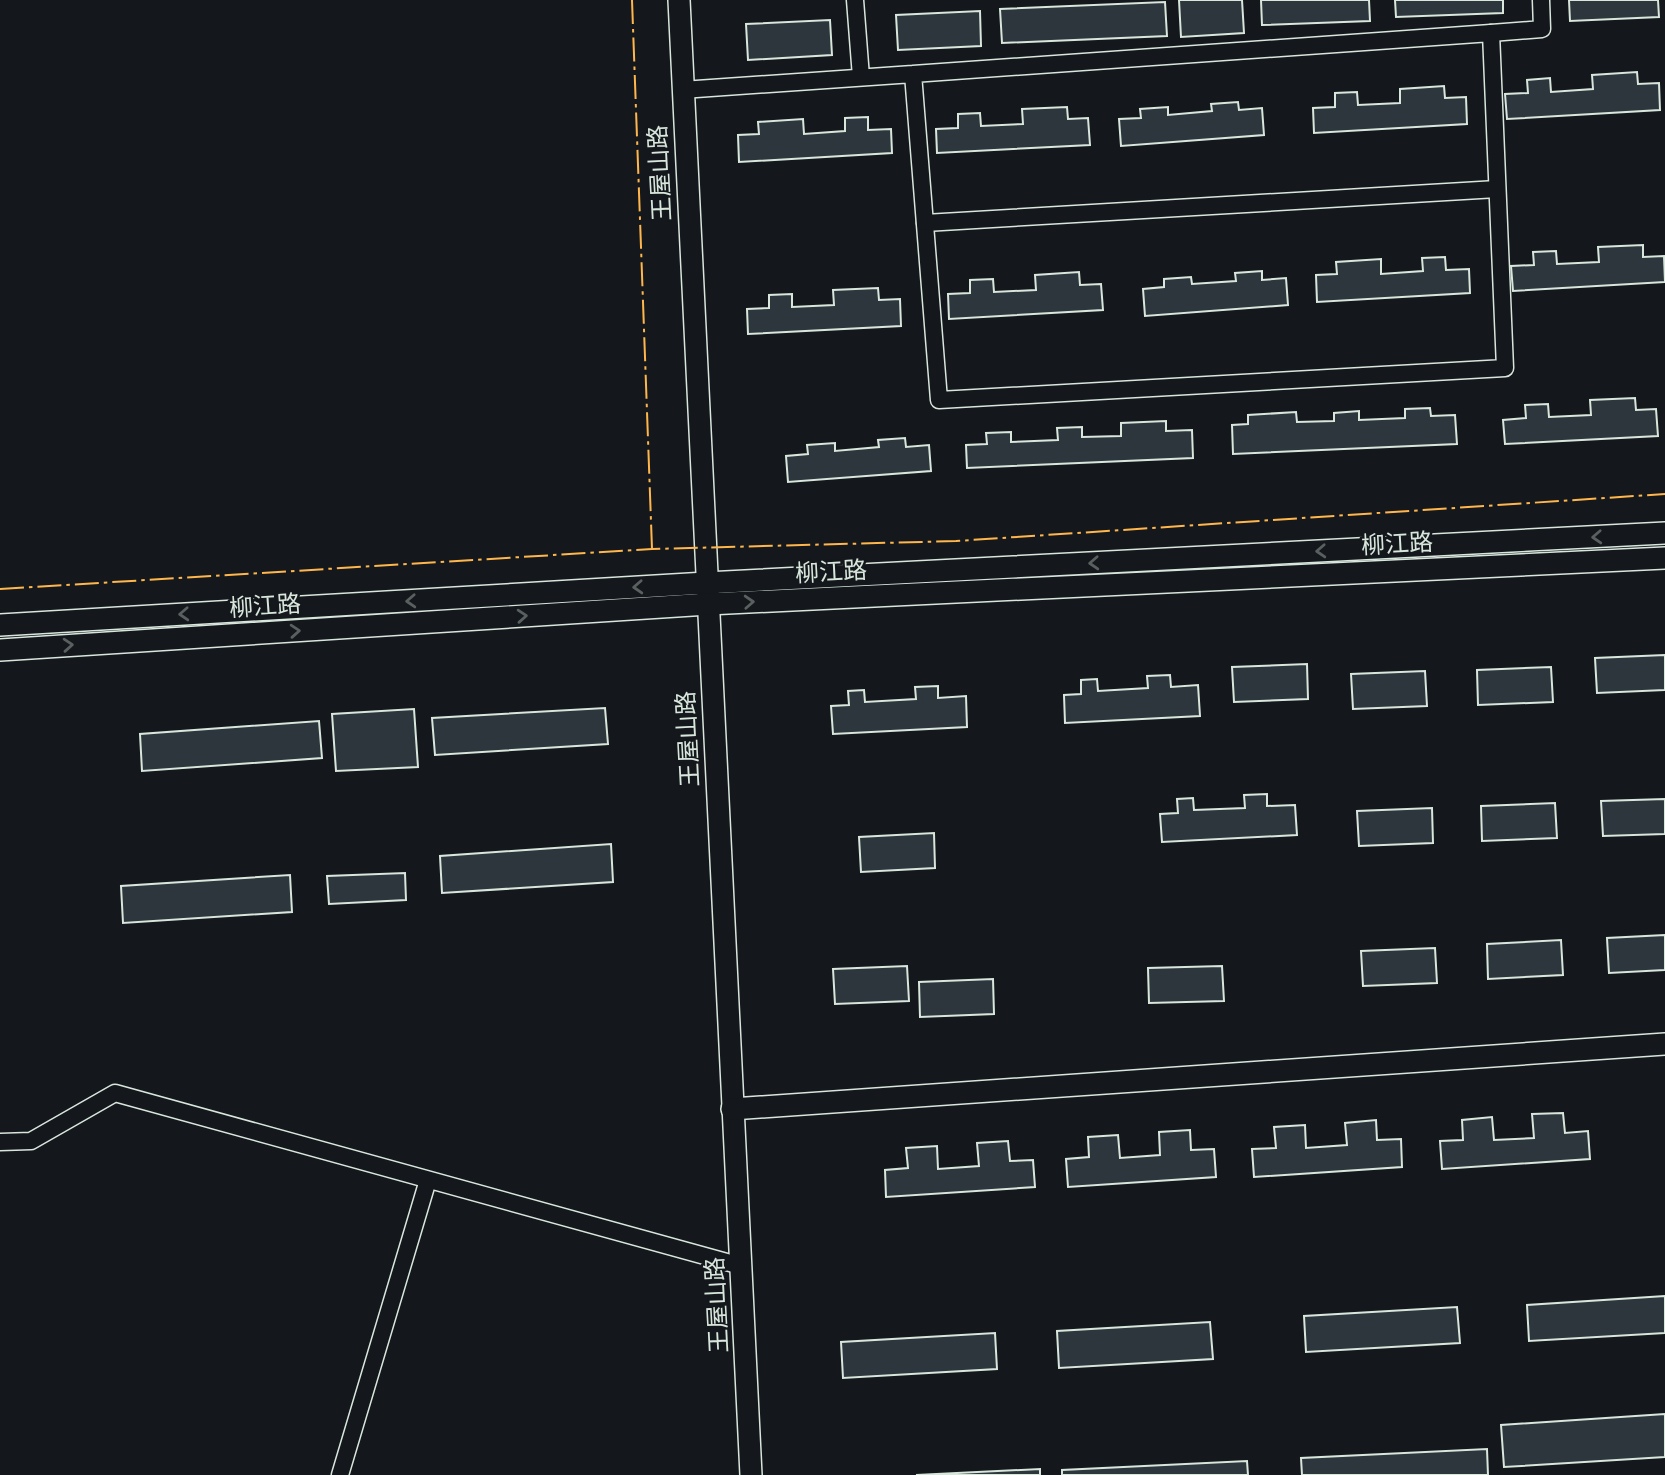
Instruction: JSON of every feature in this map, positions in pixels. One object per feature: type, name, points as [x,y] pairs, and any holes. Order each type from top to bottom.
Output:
[{"type":"street","name":"王屋山路","points":[[679,0],[751,1475]]},
{"type":"street","points":[[855,0],[861,78]]},
{"type":"street","points":[[682,90],[1542,29],[1541,0]]},
{"type":"street","points":[[913,74],[939,401],[1506,368],[1491,33]]},
{"type":"street","points":[[925,223],[1497,189]]},
{"type":"street","name":"柳江路","points":[[0,649],[707,594],[1665,533]]},
{"type":"street","name":"柳江路","points":[[0,625],[707,594],[1665,558]]},
{"type":"street","points":[[732,1109],[1665,1044]]},
{"type":"street","points":[[0,1142],[31,1141],[115,1093],[741,1266]]},
{"type":"street","points":[[340,1475],[428,1180]]},
{"type":"building","points":[[1179,0],[1242,0],[1244,33],[1181,37]]},
{"type":"building","points":[[1261,0],[1369,0],[1370,21],[1262,25]]},
{"type":"building","points":[[1395,0],[1503,0],[1503,13],[1396,17]]},
{"type":"building","points":[[1569,0],[1658,0],[1659,17],[1570,21]]},
{"type":"building","points":[[1165,2],[1167,36],[1002,43],[1000,9]]},
{"type":"building","points":[[980,11],[981,46],[898,50],[896,15]]},
{"type":"building","points":[[830,20],[832,55],[748,60],[746,24]]},
{"type":"building","points":[[1637,72],[1638,84],[1659,83],[1660,110],[1507,119],[1505,94],[1528,93],[1527,80],[1550,78],[1551,92],[1593,89],[1592,75]]},
{"type":"building","points":[[1444,86],[1445,98],[1466,97],[1467,124],[1314,133],[1313,108],[1335,107],[1335,93],[1357,92],[1358,105],[1400,103],[1400,89]]},
{"type":"building","points":[[1238,102],[1239,110],[1262,108],[1264,135],[1121,146],[1119,119],[1141,118],[1140,109],[1168,107],[1168,115],[1212,111],[1211,104]]},
{"type":"building","points":[[1067,107],[1068,119],[1088,118],[1090,145],[937,153],[936,129],[958,128],[958,114],[980,113],[981,126],[1023,124],[1022,109]]},
{"type":"building","points":[[868,117],[868,130],[891,129],[892,153],[739,162],[738,135],[759,134],[758,122],[803,119],[804,134],[845,131],[845,118]]},
{"type":"building","points":[[1643,245],[1643,257],[1664,256],[1665,282],[1513,291],[1511,266],[1534,265],[1533,252],[1556,251],[1557,264],[1599,262],[1598,247]]},
{"type":"building","points":[[1445,257],[1446,270],[1469,269],[1470,293],[1317,302],[1316,275],[1337,274],[1336,262],[1381,259],[1381,274],[1423,271],[1422,258]]},
{"type":"building","points":[[1262,271],[1262,280],[1286,278],[1288,305],[1145,316],[1143,289],[1164,287],[1164,279],[1191,277],[1192,284],[1236,281],[1235,273]]},
{"type":"building","points":[[1079,272],[1080,285],[1101,284],[1103,310],[949,319],[948,294],[970,293],[970,280],[993,279],[994,292],[1036,290],[1035,275]]},
{"type":"building","points":[[878,288],[879,300],[900,299],[901,326],[748,334],[747,309],[769,308],[769,295],[792,294],[792,307],[834,305],[833,290]]},
{"type":"building","points":[[1635,398],[1636,410],[1656,409],[1658,436],[1505,444],[1503,420],[1526,418],[1525,405],[1548,404],[1549,417],[1591,415],[1590,400]]},
{"type":"building","points":[[1430,408],[1431,416],[1455,415],[1457,444],[1233,454],[1232,425],[1248,424],[1248,415],[1296,412],[1297,422],[1334,421],[1334,413],[1359,411],[1359,420],[1405,418],[1405,409]]},
{"type":"building","points":[[1166,421],[1166,431],[1192,430],[1193,458],[967,468],[966,445],[987,444],[986,433],[1011,432],[1011,442],[1058,440],[1057,428],[1082,427],[1082,437],[1121,436],[1121,423]]},
{"type":"building","points":[[905,438],[906,447],[929,445],[931,471],[788,482],[786,456],[808,454],[807,445],[835,443],[835,451],[879,447],[878,440]]},
{"type":"building","points":[[1665,655],[1665,690],[1597,693],[1595,658]]},
{"type":"building","points":[[1307,664],[1308,699],[1234,702],[1232,667]]},
{"type":"building","points":[[1551,667],[1553,702],[1478,705],[1477,670]]},
{"type":"building","points":[[1425,671],[1427,706],[1353,709],[1351,674]]},
{"type":"building","points":[[1170,675],[1171,687],[1198,685],[1200,716],[1065,723],[1064,695],[1081,694],[1081,680],[1097,679],[1098,691],[1148,688],[1147,676]]},
{"type":"building","points":[[938,686],[938,698],[966,696],[967,727],[833,734],[831,706],[849,705],[848,691],[864,690],[865,702],[916,699],[915,687]]},
{"type":"building","points":[[605,708],[608,744],[435,755],[432,718]]},
{"type":"building","points":[[414,709],[418,767],[336,771],[332,714]]},
{"type":"building","points":[[319,721],[322,758],[142,771],[140,734]]},
{"type":"building","points":[[1267,794],[1267,806],[1295,805],[1297,835],[1162,842],[1160,814],[1178,813],[1177,799],[1193,798],[1194,810],[1245,808],[1244,795]]},
{"type":"building","points":[[1665,799],[1665,834],[1603,836],[1601,801]]},
{"type":"building","points":[[1555,803],[1557,838],[1482,841],[1481,806]]},
{"type":"building","points":[[1432,808],[1433,843],[1359,846],[1357,811]]},
{"type":"building","points":[[934,833],[935,868],[861,872],[859,837]]},
{"type":"building","points":[[611,844],[613,882],[442,893],[440,856]]},
{"type":"building","points":[[405,873],[406,900],[329,904],[327,876]]},
{"type":"building","points":[[290,875],[292,912],[123,923],[121,886]]},
{"type":"building","points":[[1665,935],[1665,970],[1609,973],[1607,938]]},
{"type":"building","points":[[1561,940],[1563,975],[1488,979],[1487,944]]},
{"type":"building","points":[[1435,948],[1437,983],[1363,986],[1361,951]]},
{"type":"building","points":[[907,966],[909,1001],[835,1004],[833,969]]},
{"type":"building","points":[[1222,966],[1224,1001],[1149,1003],[1148,968]]},
{"type":"building","points":[[993,979],[994,1014],[920,1017],[919,982]]},
{"type":"building","points":[[1563,1113],[1565,1133],[1588,1131],[1590,1159],[1442,1169],[1440,1141],[1463,1140],[1462,1120],[1492,1117],[1494,1140],[1534,1138],[1532,1114]]},
{"type":"building","points":[[1376,1120],[1377,1140],[1401,1139],[1402,1167],[1254,1177],[1252,1149],[1276,1148],[1274,1127],[1305,1125],[1306,1148],[1347,1145],[1345,1123]]},
{"type":"building","points":[[1190,1130],[1191,1150],[1214,1149],[1216,1177],[1068,1187],[1066,1159],[1089,1157],[1088,1137],[1118,1135],[1120,1158],[1160,1155],[1159,1132]]},
{"type":"building","points":[[1008,1141],[1010,1161],[1033,1160],[1035,1187],[886,1197],[885,1170],[908,1168],[906,1148],[937,1146],[938,1169],[979,1166],[977,1143]]},
{"type":"building","points":[[1665,1296],[1665,1333],[1529,1341],[1527,1305]]},
{"type":"building","points":[[1457,1307],[1460,1343],[1306,1352],[1304,1316]]},
{"type":"building","points":[[1210,1322],[1213,1359],[1059,1368],[1057,1331]]},
{"type":"building","points":[[995,1333],[997,1369],[843,1378],[841,1342]]},
{"type":"building","points":[[1665,1414],[1665,1457],[1504,1467],[1501,1425]]},
{"type":"building","points":[[1487,1449],[1488,1475],[1302,1475],[1301,1458]]},
{"type":"building","points":[[1247,1461],[1248,1475],[1062,1475],[1062,1470]]},
{"type":"building","points":[[1040,1469],[1040,1475],[916,1475]]},
{"type":"power","points":[[632,0],[652,549]]},
{"type":"power","points":[[0,589],[652,549],[956,541],[1665,494]]}]
